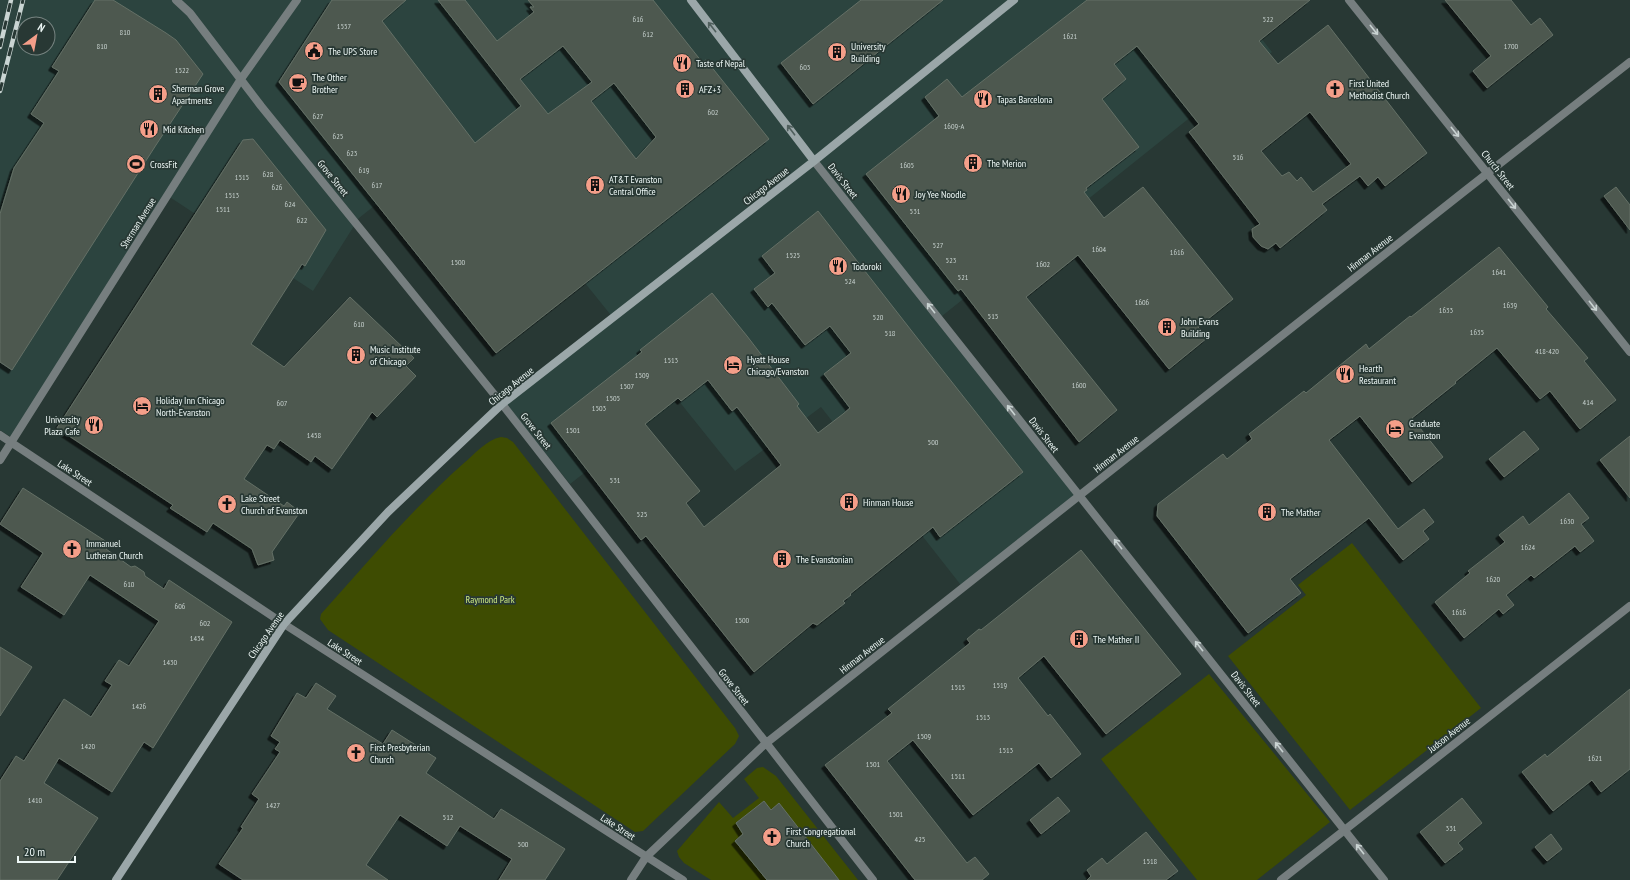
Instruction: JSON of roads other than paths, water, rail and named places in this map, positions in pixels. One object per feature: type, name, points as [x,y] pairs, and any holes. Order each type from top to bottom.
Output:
[{"type":"main road","name":"Davis Street","points":[[691,0],[814,161]]},
{"type":"main road","name":"Chicago Avenue","points":[[116,880],[284,624],[388,512],[502,404],[814,161],[1014,0]]},
{"type":"street","name":"Grove Street","points":[[176,0],[190,13],[241,80],[502,404],[765,744],[873,880]]},
{"type":"street","name":"Sherman Avenue","points":[[0,460],[241,80],[297,0]]},
{"type":"street","name":"Church Street","points":[[1349,0],[1630,352]]},
{"type":"street","name":"Hinman Avenue","points":[[631,880],[646,857],[765,744],[1630,62]]},
{"type":"street","name":"Davis Street","points":[[814,161],[1384,880]]},
{"type":"street","name":"Lake Street","points":[[0,436],[284,624],[683,880]]},
{"type":"street","name":"Judson Avenue","points":[[1281,880],[1344,829],[1630,606]]},
{"type":"railway","points":[[0,47],[11,0]]},
{"type":"railway","points":[[0,91],[23,0]]},
{"type":"place","name":"The UPS Store","points":[[314,51]]},
{"type":"place","name":"University Building","points":[[837,52]]},
{"type":"place","name":"Taste of Nepal","points":[[682,63]]},
{"type":"place","name":"The Other Brother","points":[[298,83]]},
{"type":"place","name":"AFZ+3","points":[[685,89]]},
{"type":"place","name":"First United Methodist Church","points":[[1335,89]]},
{"type":"place","name":"Sherman Grove Apartments","points":[[158,94]]},
{"type":"place","name":"Tapas Barcelona","points":[[983,99]]},
{"type":"place","name":"Mid Kitchen","points":[[149,129]]},
{"type":"place","name":"The Merion","points":[[973,163]]},
{"type":"place","name":"CrossFit","points":[[136,164]]},
{"type":"place","name":"AT&T Evanston Central Office","points":[[595,185]]},
{"type":"place","name":"Joy Yee Noodle","points":[[901,194]]},
{"type":"place","name":"Todoroki","points":[[838,266]]},
{"type":"place","name":"John Evans Building","points":[[1167,327]]},
{"type":"place","name":"Music Institute of Chicago","points":[[356,355]]},
{"type":"place","name":"Hyatt House Chicago/Evanston","points":[[733,365]]},
{"type":"place","name":"Hearth Restaurant","points":[[1345,374]]},
{"type":"place","name":"Holiday Inn Chicago North-Evanston","points":[[142,406]]},
{"type":"place","name":"University Plaza Cafe","points":[[94,425]]},
{"type":"place","name":"Graduate Evanston","points":[[1395,429]]},
{"type":"place","name":"Hinman House","points":[[849,502]]},
{"type":"place","name":"Lake Street Church of Evanston","points":[[227,504]]},
{"type":"place","name":"The Mather","points":[[1267,512]]},
{"type":"place","name":"Immanuel Lutheran Church","points":[[72,549]]},
{"type":"place","name":"The Evanstonian","points":[[782,559]]},
{"type":"place","name":"The Mather II","points":[[1079,639]]},
{"type":"place","name":"First Presbyterian Church","points":[[356,753]]},
{"type":"place","name":"First Congregational Church","points":[[772,837]]},
{"type":"park label","name":"Raymond Park","points":[[490,599]]}]
